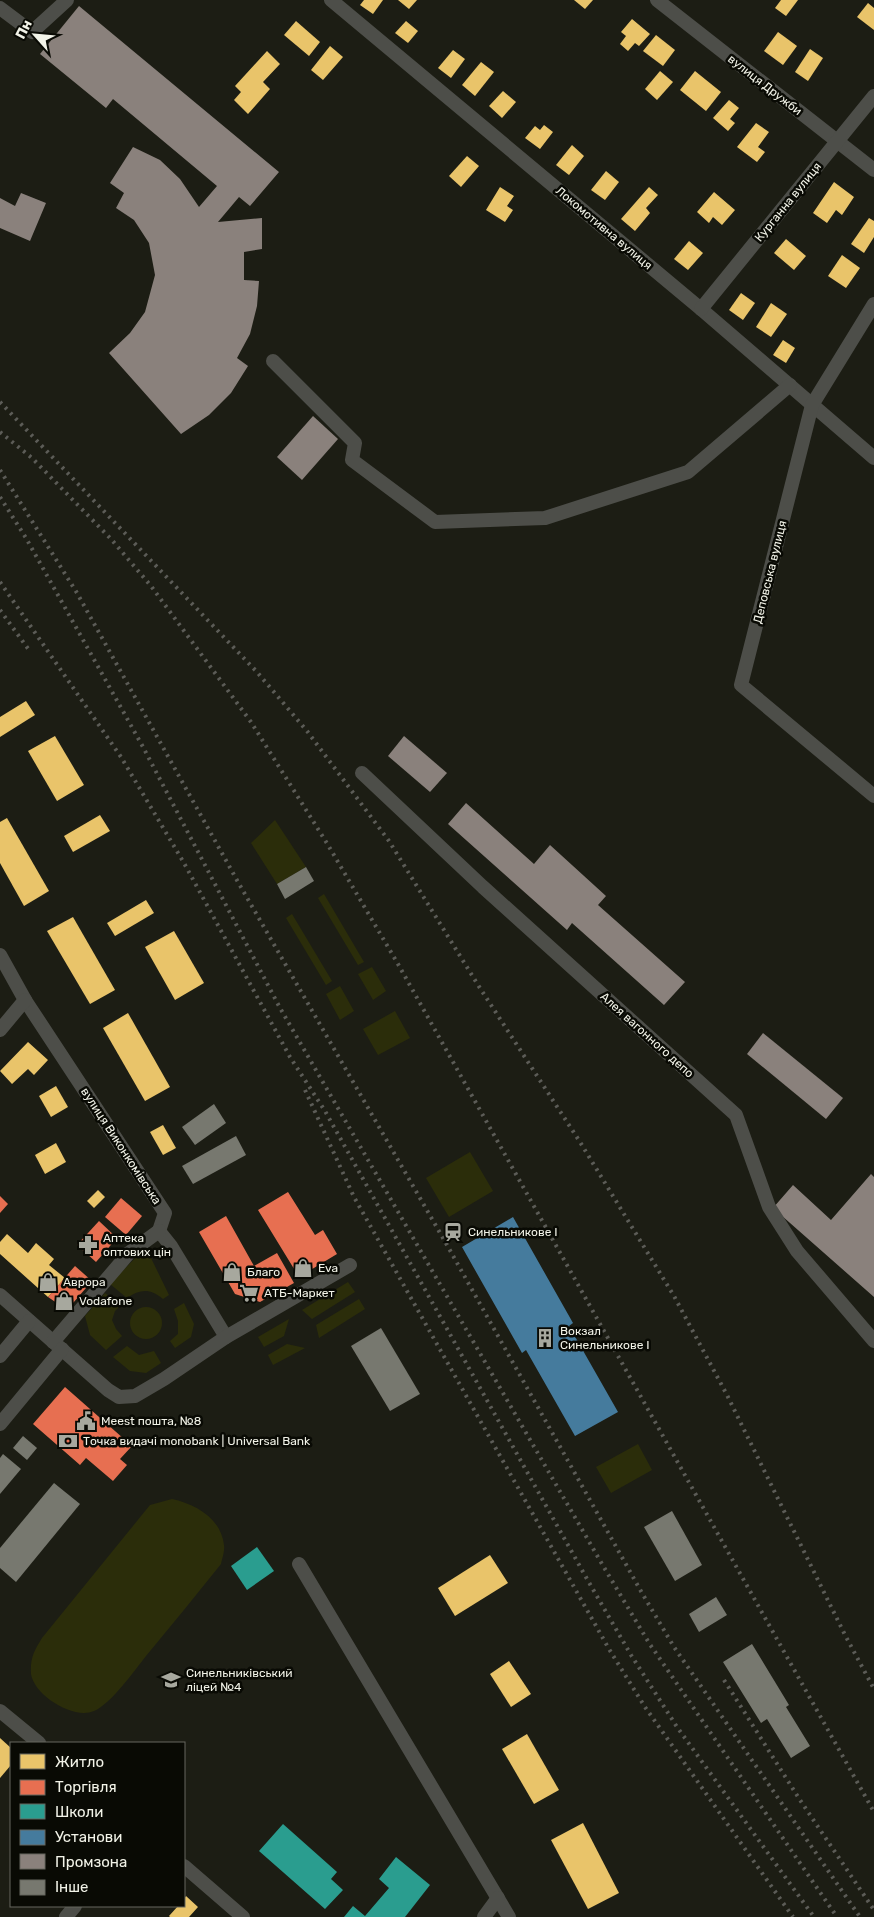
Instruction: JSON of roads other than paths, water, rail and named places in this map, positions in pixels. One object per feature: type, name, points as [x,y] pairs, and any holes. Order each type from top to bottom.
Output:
[{"type":"street","points":[[0,8],[32,32],[67,0]]},
{"type":"street","name":"Локомотивна вулиця","points":[[331,0],[702,309],[874,458]]},
{"type":"street","name":"вулиця Дружби","points":[[656,0],[874,170]]},
{"type":"street","name":"Курганна вулиця","points":[[702,309],[874,96]]},
{"type":"street","name":"Деповська вулиця","points":[[874,304],[812,405],[741,685],[874,796]]},
{"type":"street","points":[[273,361],[355,443],[352,460],[435,522],[545,518],[688,472],[790,385]]},
{"type":"street","name":"Алея вагонного депо","points":[[362,773],[482,887],[736,1115],[769,1207],[797,1251],[874,1341]]},
{"type":"street","name":"вулиця Виконкомівська","points":[[0,956],[25,1000],[165,1212],[159,1232]]},
{"type":"street","points":[[0,1030],[25,1000]]},
{"type":"street","points":[[0,1424],[129,1253],[159,1232],[171,1246],[226,1338]]},
{"type":"street","points":[[0,1295],[108,1390],[119,1396],[135,1396],[226,1338],[350,1266]]},
{"type":"street","points":[[0,1356],[29,1320]]},
{"type":"street","points":[[299,1564],[509,1917]]},
{"type":"street","points":[[0,1711],[38,1742]]},
{"type":"street","points":[[185,1867],[243,1917]]},
{"type":"street","points":[[484,1917],[498,1898]]},
{"type":"street","points":[[66,1917],[75,1907]]},
{"type":"railway","points":[[0,402],[257,672],[307,731],[389,841],[478,985],[580,1142],[674,1296],[727,1395],[845,1635],[874,1689]]},
{"type":"railway","points":[[0,432],[32,458],[111,539],[151,586],[251,722],[328,845],[398,964],[874,1812]]},
{"type":"railway","points":[[0,470],[77,593],[238,882],[447,1245],[674,1647],[860,1917]]},
{"type":"railway","points":[[0,497],[26,538],[143,747],[280,1008],[602,1564],[649,1643],[837,1917]]},
{"type":"railway","points":[[0,582],[121,757],[184,863],[290,1057],[325,1111],[631,1655],[677,1727],[814,1917]]},
{"type":"railway","points":[[0,610],[29,650]]},
{"type":"railway","points":[[305,1090],[354,1197],[609,1649],[645,1707],[793,1917]]},
{"type":"railway","points":[[724,1680],[800,1800],[874,1910]]},
{"type":"place","name":"Синельникове І","points":[[453,1232]]},
{"type":"place","name":"Аптека оптових цін","points":[[88,1245]]},
{"type":"place","name":"Eva","points":[[303,1268]]},
{"type":"place","name":"Благо","points":[[232,1272]]},
{"type":"place","name":"Аврора","points":[[48,1282]]},
{"type":"place","name":"АТБ-Маркет","points":[[249,1293]]},
{"type":"place","name":"Vodafone","points":[[64,1301]]},
{"type":"place","name":"Вокзал Синельникове І","points":[[545,1338]]},
{"type":"place","name":"Meest пошта, №8","points":[[86,1421]]},
{"type":"place","name":"Точка видачі monobank | Universal Bank","points":[[68,1441]]},
{"type":"place","name":"Синельниківський ліцей №4","points":[[171,1680]]}]
